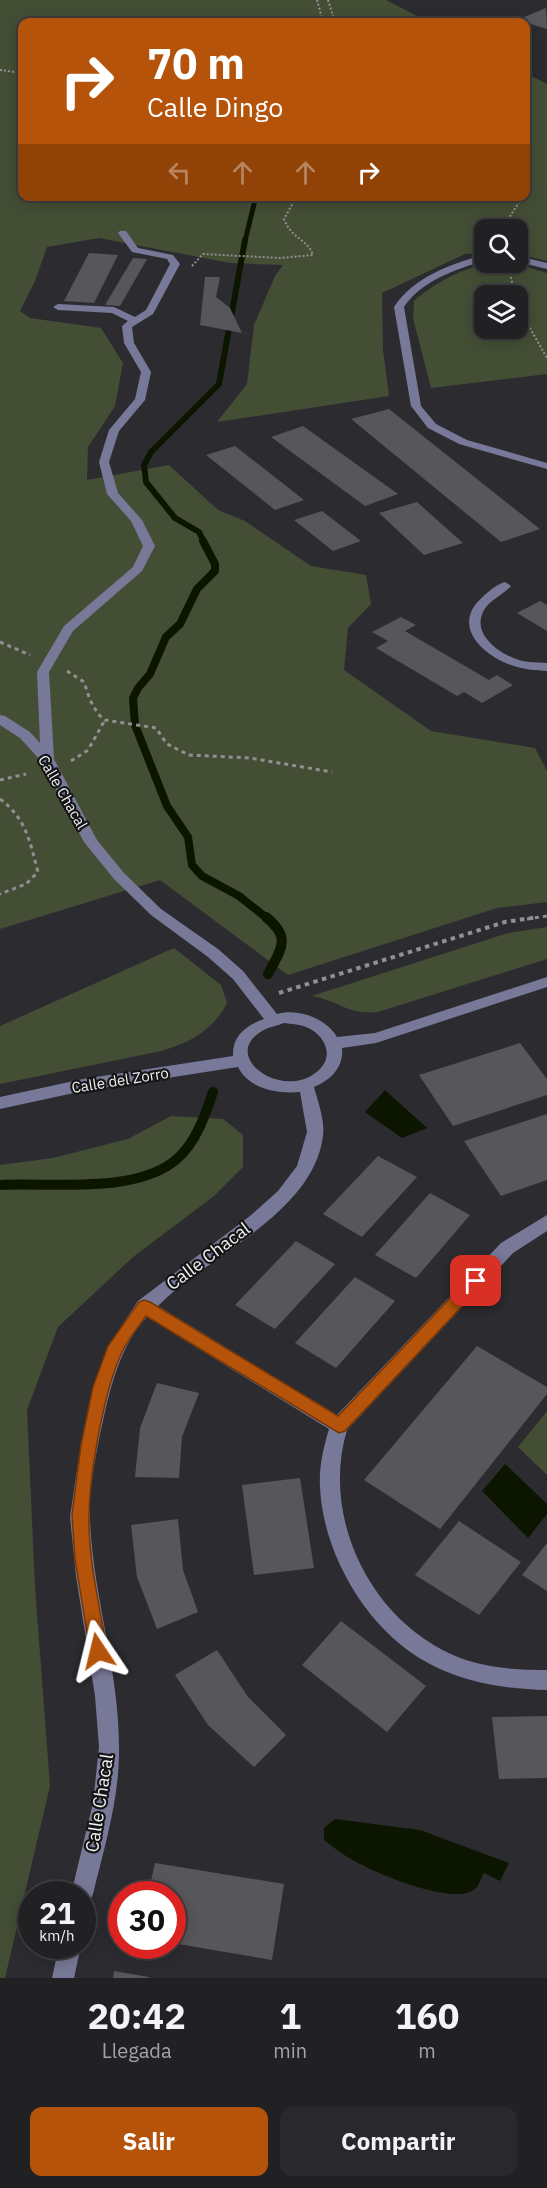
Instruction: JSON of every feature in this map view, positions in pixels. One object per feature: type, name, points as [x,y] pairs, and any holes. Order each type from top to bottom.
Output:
[{"type":"street","points":[[47,759],[44,672],[68,629],[138,569],[149,546],[136,520],[113,494],[104,462],[114,430],[140,400],[146,372],[129,343],[127,326],[150,312],[175,264],[170,257],[135,250],[123,233]]},
{"type":"street","points":[[528,261],[547,266]]},
{"type":"street","points":[[474,262],[430,280],[412,291],[403,299],[399,307],[416,406],[432,426],[463,442],[547,466]]},
{"type":"street","points":[[58,307],[114,310],[136,321]]},
{"type":"street","points":[[505,586],[487,600],[477,613],[475,628],[483,642],[499,656],[519,664],[547,667]]},
{"type":"street","name":"Calle Chacal","points":[[0,719],[25,735],[47,759],[91,842],[119,876],[156,912],[238,975],[273,1020]]},
{"type":"street","points":[[334,1043],[376,1038],[547,982]]},
{"type":"street","points":[[300,1019],[326,1032],[334,1043],[336,1054],[326,1074],[306,1084],[285,1087],[270,1085],[256,1079],[246,1071],[240,1061],[240,1049],[244,1038],[254,1028],[273,1020],[300,1019]]},
{"type":"street","name":"Calle del Zorro","points":[[0,1103],[82,1085],[240,1061]]},
{"type":"street","name":"Calle Chacal","points":[[85,1881],[103,1802],[109,1749],[108,1708],[88,1592],[80,1515],[89,1445],[102,1387],[116,1346],[144,1306],[195,1264],[273,1208],[294,1184],[310,1160],[316,1135],[306,1084]]},
{"type":"street","points":[[547,1222],[507,1248],[339,1426],[330,1461],[332,1501],[337,1529],[348,1562],[369,1594],[395,1624],[421,1648],[453,1664],[491,1676],[547,1680]]},
{"type":"street","points":[[144,1306],[339,1426]]},
{"type":"street","points":[[63,1978],[67,1959]]},
{"type":"path","points":[[317,0],[322,18]]},
{"type":"path","points":[[328,0],[334,18]]},
{"type":"path","points":[[0,70],[18,72]]},
{"type":"path","points":[[168,278],[192,266],[203,254],[280,258],[313,255],[310,247],[289,232],[285,219],[294,201]]},
{"type":"path","points":[[510,219],[520,201]]},
{"type":"path","points":[[528,325],[547,358]]},
{"type":"path","points":[[0,642],[50,662],[84,682],[94,707],[105,720],[156,728],[167,744],[189,755],[250,758],[332,772]]},
{"type":"path","points":[[70,761],[81,758],[95,743],[105,720]]},
{"type":"path","points":[[0,780],[26,774]]},
{"type":"path","points":[[0,799],[9,805],[27,825],[38,872],[33,880],[19,889],[0,894]]},
{"type":"path","points":[[259,1000],[505,922],[547,916]]},
{"type":"shaded area","points":[[0,0],[386,0],[421,18],[18,18],[18,201],[530,201],[530,76],[547,84],[547,261],[528,256],[528,219],[474,219],[474,254],[465,254],[382,293],[383,350],[389,396],[217,422],[247,384],[254,325],[275,276],[283,265],[230,263],[99,238],[47,247],[35,281],[20,311],[30,318],[101,328],[123,363],[115,406],[88,447],[87,480],[169,465],[218,510],[245,521],[311,566],[366,575],[371,604],[348,628],[344,670],[431,731],[535,748],[547,771],[547,902],[497,908],[288,975],[160,880],[0,929]]},
{"type":"shaded area","points":[[474,267],[474,273],[528,273],[528,268],[547,273],[547,374],[431,388],[413,318],[414,301],[432,287]]},
{"type":"shaded area","points":[[547,927],[547,959],[378,1012],[351,1010],[312,996],[508,933]]},
{"type":"shaded area","points":[[174,948],[221,985],[227,1003],[208,1028],[182,1044],[161,1051],[0,1084],[0,1026]]},
{"type":"shaded area","points":[[385,1090],[427,1128],[402,1138],[365,1112]]},
{"type":"shaded area","points":[[171,1116],[223,1119],[243,1135],[243,1167],[214,1196],[133,1257],[58,1327],[27,1410],[35,1587],[50,1786],[28,1881],[18,1881],[18,1923],[5,1978],[0,1978],[0,1165],[53,1158],[128,1139]]},
{"type":"shaded area","points":[[547,1411],[547,1475],[518,1447]]},
{"type":"shaded area","points":[[505,1464],[547,1504],[547,1514],[528,1538],[482,1491]]},
{"type":"shaded area","points":[[335,1819],[420,1830],[509,1863],[500,1881],[484,1873],[476,1888],[465,1893],[450,1894],[432,1891],[376,1872],[334,1848],[324,1840],[324,1828]]},
{"type":"building","points":[[546,8],[547,29],[530,24],[530,18],[522,18]]},
{"type":"building","points":[[89,253],[118,255],[94,303],[64,301]]},
{"type":"building","points":[[133,258],[147,259],[120,306],[105,305]]},
{"type":"building","points":[[205,277],[220,277],[216,297],[230,308],[242,333],[200,325]]},
{"type":"building","points":[[389,409],[540,529],[501,542],[351,419]]},
{"type":"building","points":[[303,426],[398,494],[365,506],[271,437]]},
{"type":"building","points":[[235,446],[304,500],[275,510],[206,455]]},
{"type":"building","points":[[417,502],[463,543],[424,555],[379,513]]},
{"type":"building","points":[[322,511],[361,541],[333,551],[294,520]]},
{"type":"building","points":[[540,601],[547,605],[547,631],[517,613]]},
{"type":"building","points":[[401,617],[416,625],[405,631],[489,680],[497,675],[513,685],[482,703],[464,692],[457,696],[376,648],[388,641],[372,632]]},
{"type":"building","points":[[520,1043],[547,1079],[547,1095],[453,1126],[419,1075]]},
{"type":"building","points":[[547,1114],[547,1180],[501,1196],[464,1141]]},
{"type":"building","points":[[378,1156],[417,1177],[362,1237],[323,1214]]},
{"type":"building","points":[[430,1193],[470,1215],[416,1278],[375,1255]]},
{"type":"building","points":[[296,1241],[335,1264],[275,1329],[235,1305]]},
{"type":"building","points":[[355,1277],[395,1301],[336,1368],[295,1343]]},
{"type":"building","points":[[477,1346],[547,1387],[547,1394],[440,1529],[364,1480]]},
{"type":"building","points":[[157,1383],[199,1393],[182,1437],[179,1478],[135,1477],[140,1428]]},
{"type":"building","points":[[300,1478],[314,1568],[254,1575],[242,1485]]},
{"type":"building","points":[[178,1519],[183,1570],[198,1612],[157,1629],[137,1577],[131,1525]]},
{"type":"building","points":[[459,1521],[521,1562],[479,1615],[415,1575]]},
{"type":"building","points":[[547,1543],[547,1591],[522,1575]]},
{"type":"building","points":[[341,1621],[426,1686],[387,1732],[302,1665]]},
{"type":"building","points":[[217,1650],[248,1697],[286,1735],[254,1767],[208,1725],[175,1675]]},
{"type":"building","points":[[547,1716],[547,1778],[499,1779],[492,1717]]},
{"type":"building","points":[[155,1863],[284,1884],[272,1960],[186,1945],[186,1881],[151,1881]]},
{"type":"building","points":[[114,1971],[149,1977],[149,1978],[113,1978]]},
{"type":"waterway","points":[[245,241],[255,201]]},
{"type":"waterway","points":[[204,542],[199,532],[175,518],[146,482],[144,465],[151,452],[219,384],[245,240]]},
{"type":"waterway","points":[[203,541],[215,564],[215,571],[197,589],[180,624],[166,637],[150,674],[138,688],[133,698],[135,725],[167,806],[188,837],[192,865],[202,876],[239,896],[268,919]]},
{"type":"waterway","points":[[266,917],[279,931],[282,944],[268,974]]},
{"type":"waterway","points":[[0,1185],[119,1182],[142,1177],[162,1169],[179,1157],[191,1143],[200,1127],[213,1092]]},
{"type":"route","points":[[98,1651],[91,1613],[80,1515],[89,1445],[102,1387],[116,1346],[144,1306],[339,1426],[476,1281]]}]
